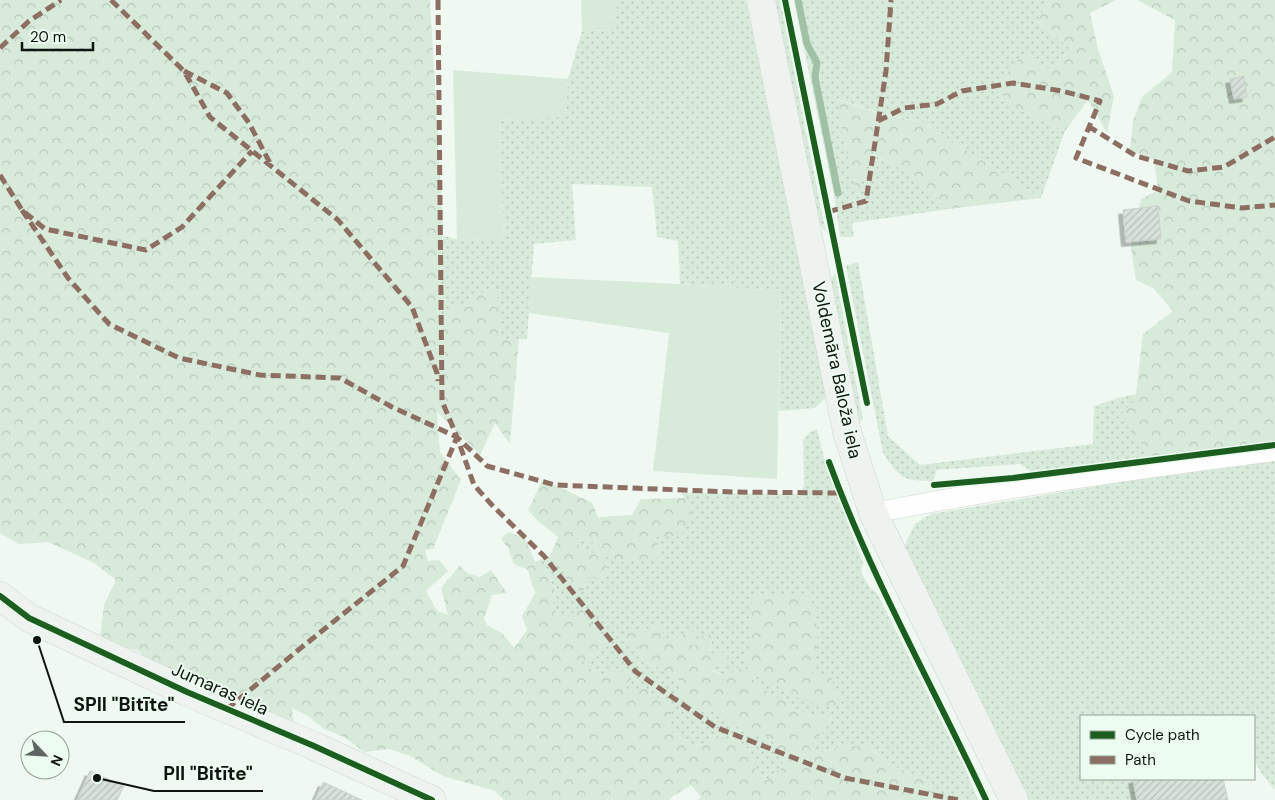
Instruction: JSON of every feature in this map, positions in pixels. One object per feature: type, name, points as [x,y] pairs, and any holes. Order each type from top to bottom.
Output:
[{"type":"main road","name":"Voldemāra Baloža iela","points":[[761,0],[847,432],[873,514],[1014,800]]},
{"type":"main road","name":"Jumaras iela","points":[[0,596],[29,618],[187,692],[314,746],[432,800]]},
{"type":"street","points":[[873,514],[933,501],[1113,472],[1275,451]]},
{"type":"green space","points":[[0,0],[430,0],[443,226],[437,318],[497,285],[500,340],[519,339],[510,444],[495,423],[480,455],[437,412],[440,452],[461,480],[433,549],[425,550],[428,561],[439,560],[448,571],[426,591],[437,611],[448,615],[441,588],[460,565],[467,573],[480,577],[491,570],[507,593],[492,595],[484,619],[487,625],[502,633],[514,648],[527,630],[522,616],[536,592],[528,570],[514,564],[508,548],[501,539],[508,532],[525,538],[535,562],[547,572],[555,592],[552,605],[560,619],[582,609],[607,645],[581,663],[602,676],[620,669],[633,675],[625,690],[633,692],[645,688],[673,710],[669,719],[672,732],[683,740],[697,746],[720,737],[732,740],[749,749],[757,772],[767,780],[784,766],[778,749],[769,737],[742,731],[720,712],[696,712],[682,703],[679,680],[662,669],[642,661],[640,648],[625,645],[628,629],[646,630],[660,620],[665,639],[694,632],[693,649],[701,636],[713,634],[710,654],[717,652],[730,653],[726,662],[711,671],[728,676],[739,667],[765,690],[810,716],[832,717],[824,731],[808,748],[821,753],[847,745],[868,747],[895,767],[932,782],[929,800],[697,800],[701,797],[691,785],[670,800],[504,800],[495,791],[443,776],[410,756],[389,749],[364,752],[346,738],[324,729],[308,716],[292,708],[294,728],[151,665],[139,651],[100,641],[104,605],[116,580],[94,563],[48,542],[19,544],[0,533]]},
{"type":"green space","points":[[581,0],[613,0],[613,30],[582,31]]},
{"type":"green space","points":[[613,0],[746,0],[825,390],[825,399],[815,408],[779,411],[781,291],[680,284],[678,241],[657,237],[652,187],[572,184],[576,240],[534,244],[527,339],[500,340],[496,285],[437,319],[443,236],[457,239],[504,238],[499,120],[565,116],[568,79],[582,31],[613,30]]},
{"type":"green space","points":[[775,0],[780,0],[826,233],[820,224]]},
{"type":"green space","points":[[794,0],[1051,0],[1037,21],[1071,49],[1052,70],[1022,111],[1065,131],[1041,198],[922,122],[880,113],[838,99],[843,136],[858,197],[869,153],[912,174],[949,209],[852,223],[854,237],[840,237],[834,195]]},
{"type":"green space","points":[[1051,0],[1116,0],[1090,13],[1098,49],[1114,96],[1107,133],[1088,100],[1065,131],[1022,111],[994,89],[1023,54],[1052,70],[1071,49],[1037,21]]},
{"type":"green space","points":[[1137,0],[1275,0],[1275,443],[1154,458],[1130,430],[1122,412],[1135,401],[1143,334],[1173,311],[1153,288],[1136,280],[1131,247],[1141,199],[1158,190],[1154,160],[1130,150],[1133,121],[1142,97],[1172,72],[1175,20]]},
{"type":"green space","points":[[453,70],[568,79],[565,117],[499,120],[504,238],[457,239]]},
{"type":"green space","points":[[837,99],[881,114],[922,122],[1041,198],[949,209],[912,174],[870,153],[858,198],[843,136]]},
{"type":"green space","points":[[858,262],[888,436],[920,465],[1093,444],[1094,406],[1136,394],[1132,432],[1154,458],[1033,473],[1020,464],[937,470],[933,481],[908,479],[898,473],[883,453],[846,266]]},
{"type":"green space","points":[[835,273],[863,419],[859,422],[831,280]]},
{"type":"green space","points":[[531,277],[781,291],[777,479],[653,471],[669,333],[529,313]]},
{"type":"green space","points":[[817,429],[827,470],[863,562],[861,572],[870,588],[877,593],[966,770],[978,800],[929,800],[932,782],[895,767],[868,747],[847,745],[821,753],[807,748],[824,731],[832,717],[810,716],[728,676],[711,670],[710,654],[713,635],[693,650],[694,632],[665,639],[640,648],[642,661],[662,669],[679,680],[696,712],[720,712],[742,731],[769,737],[778,749],[784,766],[768,780],[757,772],[749,749],[720,737],[697,746],[683,740],[672,732],[669,719],[633,692],[625,690],[633,675],[620,669],[602,676],[581,663],[607,645],[568,616],[560,619],[552,605],[555,592],[547,572],[535,562],[550,556],[580,592],[588,576],[595,554],[578,546],[572,537],[591,540],[601,555],[663,557],[655,537],[684,498],[682,493],[800,494],[804,485],[803,440],[810,432]]},
{"type":"green space","points":[[1275,461],[1275,790],[1261,773],[1255,761],[1255,715],[1080,715],[1080,780],[1133,780],[1137,800],[1028,800],[904,547],[915,524],[931,514],[1122,482]]},
{"type":"green space","points":[[543,479],[592,503],[598,517],[632,515],[641,499],[684,498],[692,514],[682,535],[655,537],[663,557],[624,562],[601,555],[591,540],[573,537],[579,545],[598,557],[610,571],[598,578],[588,577],[587,586],[580,593],[550,556],[558,537],[539,522],[528,510]]},
{"type":"green space","points":[[753,593],[811,597],[818,633],[812,676],[830,674],[836,692],[843,701],[833,707],[813,703],[793,696],[792,688],[786,691],[779,685],[767,682],[749,672],[745,658],[749,649]]},
{"type":"building","points":[[1244,76],[1247,97],[1234,99],[1230,79]]},
{"type":"building","points":[[1158,206],[1161,239],[1126,242],[1123,210]]},
{"type":"building","points":[[90,771],[124,786],[117,800],[77,800]]},
{"type":"building","points":[[1133,780],[1223,780],[1228,800],[1137,800]]},
{"type":"building","points":[[323,782],[362,800],[315,800]]},
{"type":"waterway","points":[[798,0],[807,44],[817,63],[815,77],[838,193]]},
{"type":"marked path","points":[[0,48],[29,21],[61,0]]},
{"type":"marked path","points":[[111,0],[184,71],[210,117],[338,220],[412,307],[437,373],[438,381]]},
{"type":"marked path","points":[[438,0],[442,401],[457,437],[487,466],[555,485],[733,492],[840,493]]},
{"type":"marked path","points":[[828,212],[866,201],[886,71],[891,0]]},
{"type":"marked path","points":[[184,71],[227,93],[249,123],[270,163]]},
{"type":"marked path","points":[[878,121],[904,108],[937,104],[962,91],[1013,83],[1062,91],[1100,101],[1076,158],[1189,201],[1242,208],[1275,205]]},
{"type":"marked path","points":[[1088,126],[1136,156],[1188,171],[1224,167],[1275,137]]},
{"type":"marked path","points":[[0,175],[22,210],[45,229],[146,250],[182,227],[252,151]]},
{"type":"marked path","points":[[22,210],[68,278],[109,324],[179,358],[260,375],[340,378],[392,407],[457,437],[474,485],[544,556],[636,672],[715,727],[845,778],[959,800]]},
{"type":"marked path","points":[[227,709],[403,566],[457,437]]},
{"type":"cycle path","points":[[785,0],[867,403]]},
{"type":"cycle path","points":[[934,485],[1013,478],[1275,445]]},
{"type":"cycle path","points":[[829,462],[864,548],[986,800]]},
{"type":"cycle path","points":[[0,596],[29,618],[187,692],[314,746],[432,800]]},
{"type":"place","name":"SPII \"Bitīte\"","points":[[37,640]]},
{"type":"place","name":"PII \"Bitīte\"","points":[[97,778]]}]
